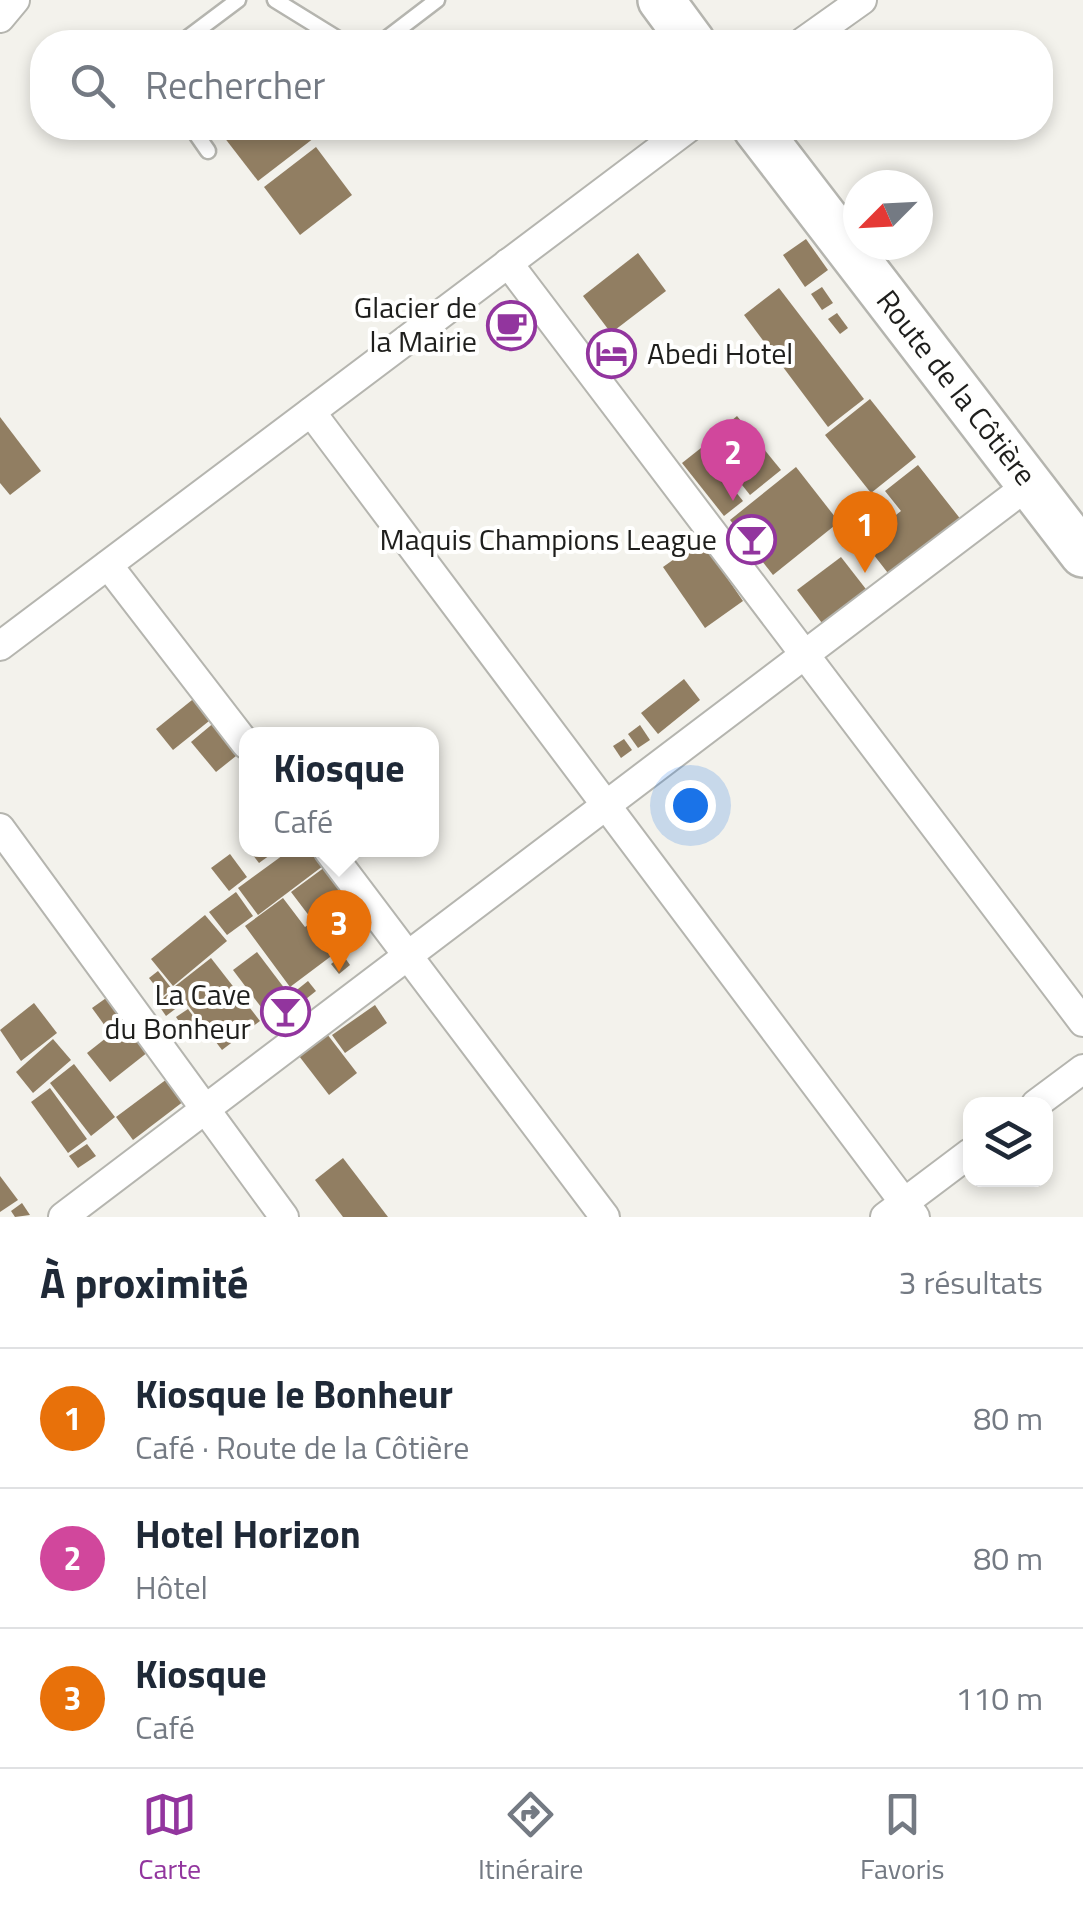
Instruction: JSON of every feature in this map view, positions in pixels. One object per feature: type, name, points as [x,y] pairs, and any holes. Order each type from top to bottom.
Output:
[{"type":"main road","points":[[660,0],[683,30]]},
{"type":"main road","name":"Route de la Côtière","points":[[765,140],[1032,484],[1075,528]]},
{"type":"street","points":[[0,18],[15,0]]},
{"type":"street","points":[[820,30],[862,0]]},
{"type":"street","points":[[0,646],[672,140]]},
{"type":"street","points":[[508,263],[1083,1022]]},
{"type":"street","points":[[310,412],[901,1212],[963,1159]]},
{"type":"street","points":[[63,1217],[1032,484]]},
{"type":"street","points":[[108,565],[239,735]]},
{"type":"street","points":[[0,828],[284,1217]]},
{"type":"street","points":[[333,857],[605,1217]]},
{"type":"street","points":[[1045,1097],[1083,1069]]},
{"type":"lane","points":[[198,30],[238,0]]},
{"type":"lane","points":[[275,0],[324,30]]},
{"type":"lane","points":[[398,30],[437,0]]},
{"type":"lane","points":[[200,140],[208,151]]},
{"type":"building","points":[[226,140],[311,140],[258,181]]},
{"type":"building","points":[[316,147],[352,195],[300,235],[264,187]]},
{"type":"building","points":[[806,239],[828,270],[805,287],[783,255]]},
{"type":"building","points":[[638,253],[666,291],[611,333],[583,296]]},
{"type":"building","points":[[822,287],[833,303],[822,310],[811,294]]},
{"type":"building","points":[[779,288],[864,399],[828,427],[744,315]]},
{"type":"building","points":[[837,313],[848,328],[840,334],[828,319]]},
{"type":"building","points":[[870,399],[916,457],[871,493],[825,435]]},
{"type":"building","points":[[737,416],[781,470],[750,495],[707,441]]},
{"type":"building","points":[[0,417],[41,471],[10,495],[0,483]]},
{"type":"building","points":[[701,448],[743,501],[724,516],[682,463]]},
{"type":"building","points":[[918,465],[962,521],[891,577],[863,541],[901,511],[885,491]]},
{"type":"building","points":[[796,467],[839,522],[773,575],[730,520]]},
{"type":"building","points":[[701,540],[743,601],[705,628],[663,567]]},
{"type":"building","points":[[841,557],[869,593],[825,627],[797,590]]},
{"type":"building","points":[[684,679],[700,700],[658,734],[641,713]]},
{"type":"building","points":[[202,692],[219,713],[173,750],[156,729]]},
{"type":"building","points":[[216,721],[239,754],[216,772],[191,742]]},
{"type":"building","points":[[640,725],[650,740],[638,748],[628,734]]},
{"type":"building","points":[[624,739],[632,750],[621,758],[613,746]]},
{"type":"building","points":[[230,854],[247,877],[229,891],[211,868]]},
{"type":"building","points":[[280,857],[316,857],[323,866],[258,915],[238,888]]},
{"type":"building","points":[[325,867],[370,927],[290,987],[245,926],[283,898],[305,927],[313,921],[291,892]]},
{"type":"building","points":[[236,892],[253,916],[227,935],[209,912]]},
{"type":"building","points":[[205,915],[227,941],[173,986],[151,959]]},
{"type":"building","points":[[257,952],[285,989],[261,1007],[233,970]]},
{"type":"building","points":[[343,955],[350,965],[339,974],[331,964]]},
{"type":"building","points":[[211,958],[260,1021],[222,1050],[174,987]]},
{"type":"building","points":[[158,971],[172,989],[163,996],[149,978]]},
{"type":"building","points":[[308,981],[316,991],[301,1003],[293,993]]},
{"type":"building","points":[[173,990],[183,1003],[166,1016],[157,1003]]},
{"type":"building","points":[[285,992],[297,1007],[286,1015],[275,999]]},
{"type":"building","points":[[109,996],[125,1018],[108,1030],[92,1008]]},
{"type":"building","points":[[34,1003],[57,1033],[21,1061],[0,1030]]},
{"type":"building","points":[[375,1005],[387,1023],[345,1053],[332,1035]]},
{"type":"building","points":[[188,1009],[199,1024],[187,1033],[176,1017]]},
{"type":"building","points":[[125,1023],[148,1052],[110,1082],[87,1053]]},
{"type":"building","points":[[327,1034],[357,1073],[329,1095],[299,1056]]},
{"type":"building","points":[[53,1039],[71,1060],[33,1093],[16,1072]]},
{"type":"building","points":[[74,1064],[115,1117],[91,1136],[50,1083]]},
{"type":"building","points":[[171,1076],[188,1098],[133,1140],[116,1117]]},
{"type":"building","points":[[50,1088],[87,1139],[68,1153],[31,1102]]},
{"type":"building","points":[[87,1144],[96,1156],[78,1168],[69,1156]]},
{"type":"building","points":[[343,1158],[388,1217],[343,1217],[315,1180]]},
{"type":"building","points":[[0,1176],[18,1200],[0,1212]]},
{"type":"building","points":[[22,1203],[30,1215],[15,1217],[11,1211]]},
{"type":"place","name":"Glacier de la Mairie","points":[[512,325]]},
{"type":"place","name":"Abedi Hotel","points":[[612,354]]},
{"type":"place","name":"Hotel Horizon","points":[[733,501]]},
{"type":"place","name":"Maquis Champions League","points":[[752,540]]},
{"type":"place","name":"Kiosque le Bonheur","points":[[865,573]]},
{"type":"place","name":"Kiosque","points":[[339,972]]},
{"type":"place","name":"La Cave du Bonheur","points":[[286,1012]]}]
